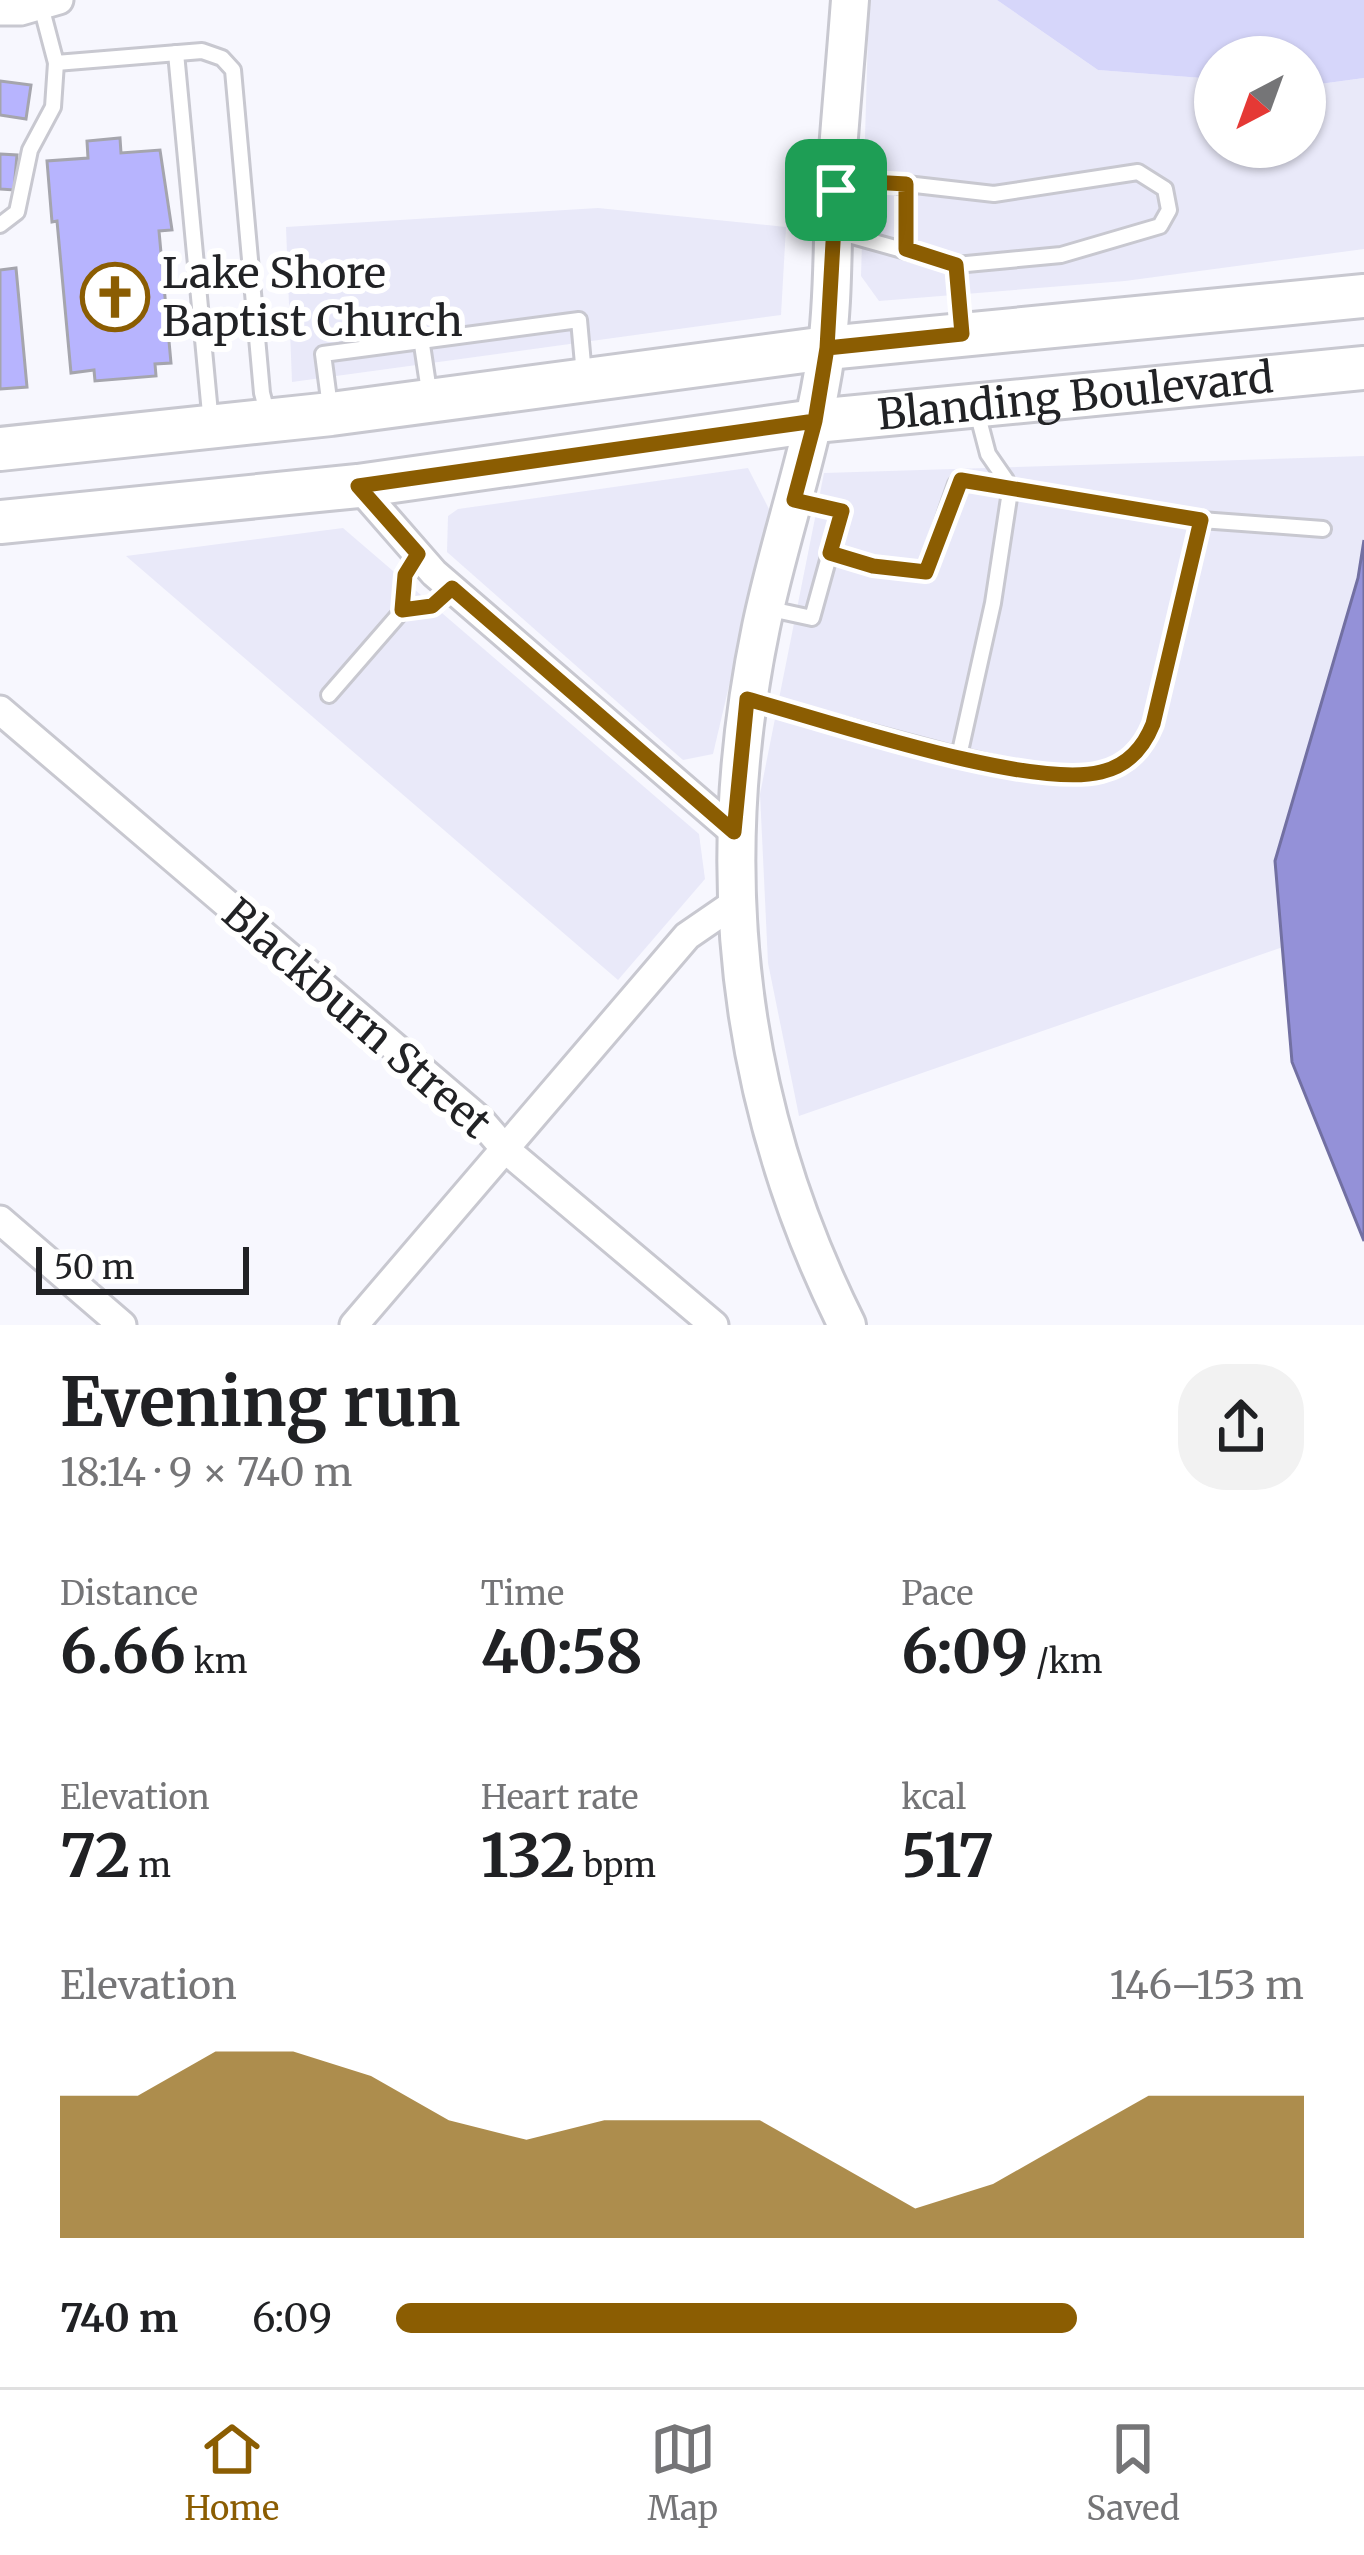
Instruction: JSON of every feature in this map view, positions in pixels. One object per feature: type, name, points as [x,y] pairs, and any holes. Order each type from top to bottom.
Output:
[{"type":"main road","name":"Blanding Boulevard","points":[[0,448],[331,414],[827,348],[1355,297]]},
{"type":"main road","name":"Blanding Boulevard","points":[[0,522],[358,486],[815,421],[1357,368]]},
{"type":"street","points":[[847,1325],[802,1226],[760,1081],[735,903],[734,832],[747,699],[815,421],[827,348],[850,0]]},
{"type":"street","points":[[0,11],[50,3]]},
{"type":"street","points":[[358,486],[452,588],[734,832]]},
{"type":"street","name":"Blackburn Street","points":[[0,710],[714,1325]]},
{"type":"street","points":[[354,1325],[687,936],[735,903]]},
{"type":"street","points":[[0,1220],[122,1325]]},
{"type":"lane","points":[[0,225],[17,212],[30,150],[53,107],[56,63],[50,3]]},
{"type":"lane","points":[[56,63],[202,51],[222,58],[233,70],[262,393],[269,420]]},
{"type":"lane","points":[[176,53],[211,427]]},
{"type":"lane","points":[[833,231],[956,265],[1061,254],[1160,226],[1169,210],[1165,189],[1138,172],[994,194],[836,180]]},
{"type":"lane","points":[[906,184],[906,249]]},
{"type":"lane","points":[[956,265],[962,334]]},
{"type":"lane","points":[[331,414],[323,353],[421,338],[579,320],[585,380]]},
{"type":"lane","points":[[421,338],[430,400]]},
{"type":"lane","points":[[959,756],[993,603],[1008,487],[988,454],[976,406]]},
{"type":"lane","points":[[830,553],[873,566],[926,572],[956,484],[967,480],[1201,520],[1323,529]]},
{"type":"lane","points":[[766,608],[812,618],[842,511],[794,500]]},
{"type":"lane","points":[[747,699],[959,756],[1055,776],[1095,774],[1117,767],[1146,741],[1153,724],[1201,520]]},
{"type":"lane","points":[[329,695],[402,610],[405,575],[418,554]]},
{"type":"lane","points":[[402,610],[432,606],[452,588]]},
{"type":"shaded area","points":[[869,0],[997,0],[1098,70],[1194,77],[1194,168],[1326,168],[1326,83],[1364,78],[1364,249],[1125,281],[879,301],[861,276]]},
{"type":"shaded area","points":[[997,0],[1364,0],[1364,78],[1326,83],[1326,36],[1194,36],[1194,77],[1098,70]]},
{"type":"shaded area","points":[[598,208],[786,227],[781,315],[292,382],[286,227]]},
{"type":"shaded area","points":[[1364,456],[1364,540],[1358,578],[1275,861],[1283,947],[799,1116],[768,963],[760,794],[824,473]]},
{"type":"shaded area","points":[[748,468],[770,511],[713,754],[683,760],[447,552],[448,516],[458,509]]},
{"type":"shaded area","points":[[343,528],[699,834],[705,879],[618,980],[126,556]]},
{"type":"shaded area","points":[[1364,540],[1364,1241],[1292,1062],[1275,861],[1358,578]]},
{"type":"building","points":[[0,81],[31,85],[26,119],[0,115]]},
{"type":"building","name":"Lake Shore Baptist Church","points":[[120,138],[121,153],[160,150],[172,230],[159,231],[171,363],[155,364],[156,376],[95,381],[94,370],[71,373],[47,161],[88,158],[87,141]]},
{"type":"building","points":[[0,154],[17,155],[14,190],[0,189]]},
{"type":"building","points":[[16,268],[27,387],[0,389],[0,270]]},
{"type":"place","name":"Lake Shore Baptist Church","points":[[115,297]]},
{"type":"route","points":[[836,190],[827,348],[815,421],[358,486],[418,554],[405,575],[402,610],[432,606],[452,588],[734,832],[747,699],[959,756],[1055,776],[1095,774],[1117,767],[1146,741],[1153,724],[1201,520],[961,480],[926,572],[873,566],[830,553],[842,511],[794,500],[815,421],[827,348],[962,334],[956,265],[906,249],[906,184],[836,180],[836,190]]}]
